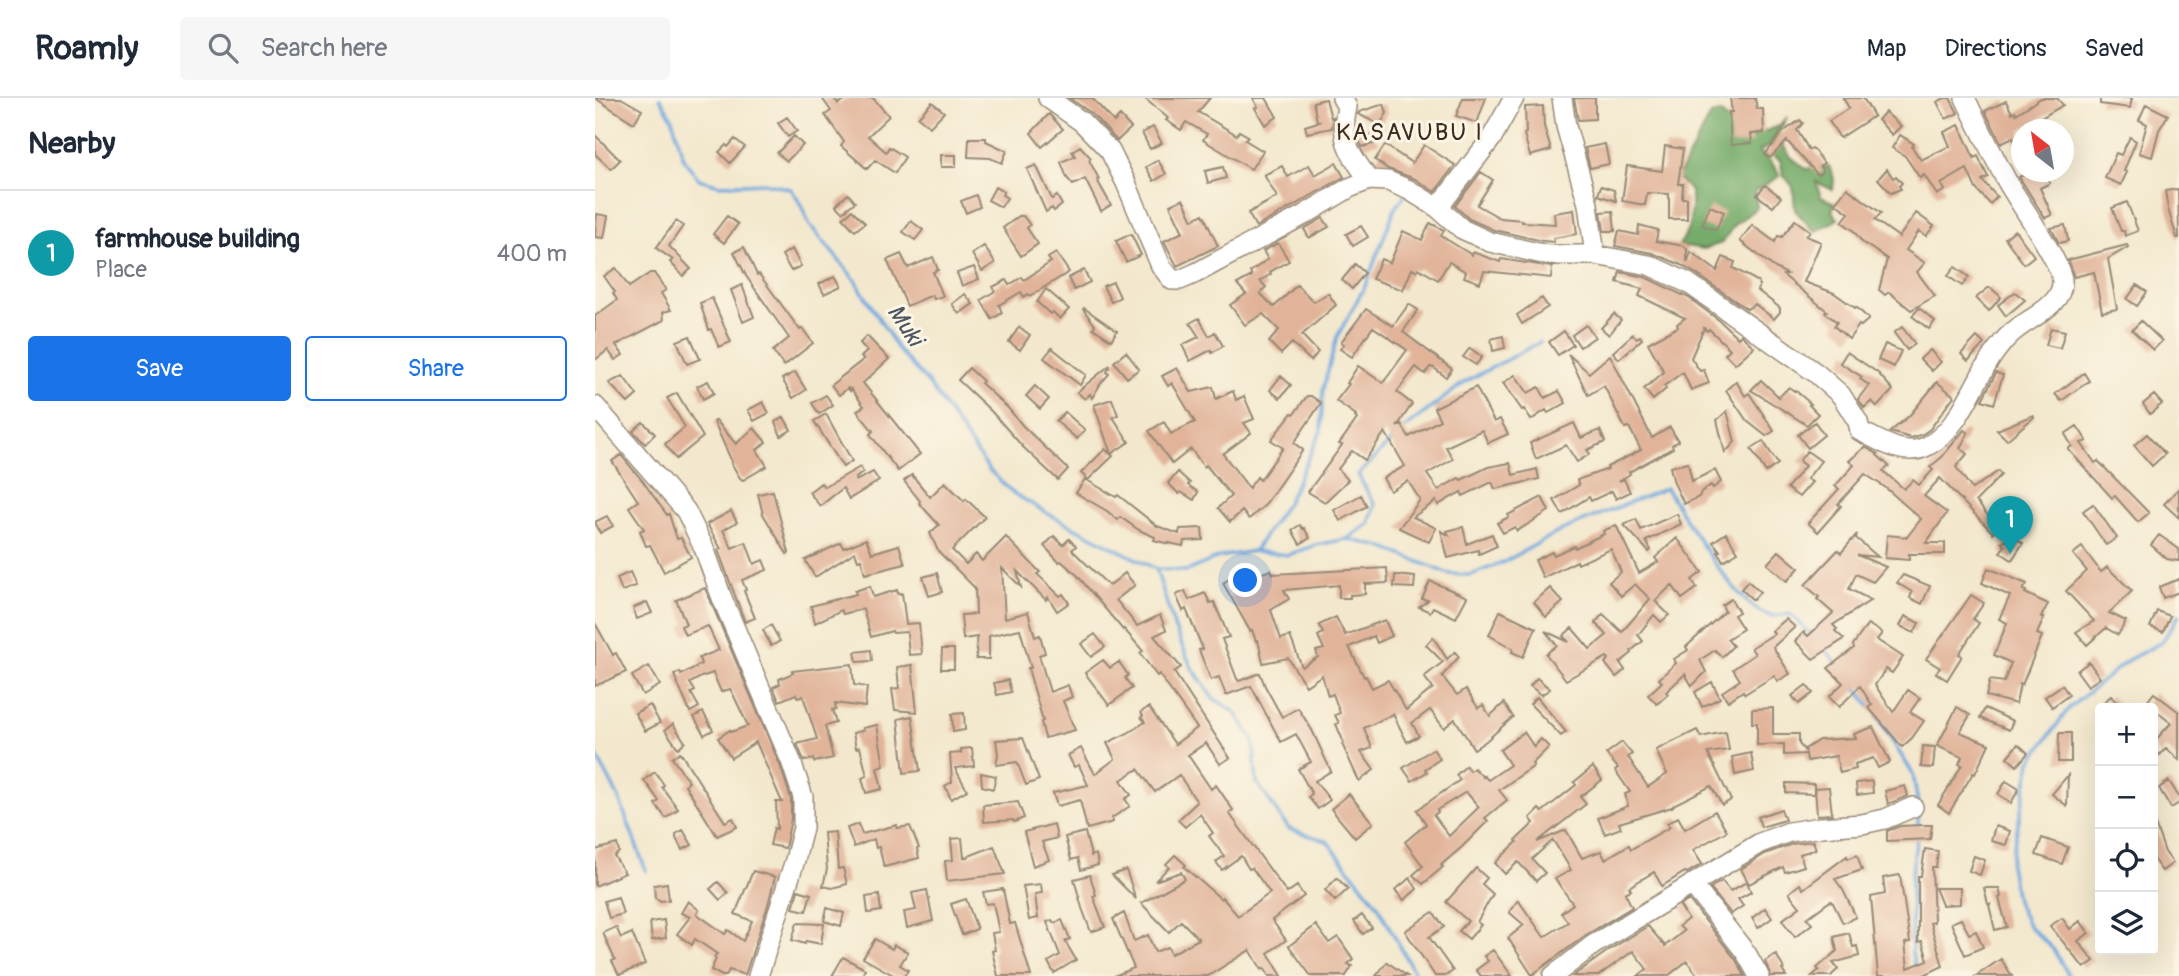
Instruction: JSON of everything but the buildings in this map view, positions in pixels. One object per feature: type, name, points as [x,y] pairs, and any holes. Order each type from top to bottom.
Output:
[{"type":"street","points":[[1048,98],[1082,122],[1110,151],[1161,266],[1172,280],[1181,280],[1196,273],[1349,188],[1369,180],[1388,181],[1438,208],[1461,229],[1490,242],[1547,255],[1595,255],[1649,265],[1688,284],[1816,373],[1841,395],[1858,422],[1860,431],[1910,452],[1928,446],[1943,435],[1998,348],[2015,330],[2052,303],[2062,292],[2062,278],[2054,260],[2007,181],[1965,98]]},
{"type":"street","points":[[1342,98],[1347,107],[1342,124],[1349,151],[1369,180]]},
{"type":"street","points":[[1438,208],[1491,139],[1514,98]]},
{"type":"street","points":[[1562,98],[1566,126],[1588,204],[1595,255]]},
{"type":"street","points":[[595,406],[686,511],[704,548],[727,610],[791,761],[803,797],[803,828],[795,860],[758,976]]},
{"type":"street","points":[[1553,976],[1593,945],[1760,844],[1789,832],[1885,819],[1913,807]]},
{"type":"street","points":[[1692,884],[1746,953],[1759,976]]},
{"type":"green space","points":[[1720,113],[1733,125],[1732,144],[1779,126],[1787,117],[1771,146],[1759,151],[1772,163],[1780,176],[1755,191],[1757,208],[1734,225],[1722,243],[1704,249],[1679,245],[1689,226],[1691,191],[1677,178],[1711,115]]},
{"type":"green space","points":[[1783,145],[1791,157],[1806,169],[1829,166],[1834,179],[1833,190],[1816,182],[1821,197],[1835,203],[1832,211],[1838,219],[1815,232],[1795,210],[1793,187],[1783,174],[1780,160],[1770,154]]},
{"type":"waterway","name":"Muki","points":[[660,98],[672,118],[684,160],[699,179],[720,185],[764,183],[791,189],[809,224],[855,280],[899,351],[929,384],[989,470],[1013,493],[1156,569],[1187,571],[1219,557],[1254,551],[1288,555],[1316,545],[1347,539],[1382,547],[1449,574],[1471,575],[1504,562],[1562,530],[1666,488],[1698,539],[1741,596],[1768,615],[1790,614],[1814,637]]},
{"type":"waterway","points":[[1254,551],[1287,503],[1321,431],[1323,389],[1337,337],[1366,284],[1395,208],[1405,195]]},
{"type":"waterway","points":[[1401,431],[1465,382],[1540,342]]},
{"type":"waterway","points":[[1347,539],[1369,524],[1375,505],[1358,475],[1393,439]]},
{"type":"waterway","points":[[1156,569],[1175,629],[1191,666],[1213,698],[1235,712],[1253,739],[1257,783],[1289,829],[1327,841],[1377,904],[1416,976]]},
{"type":"waterway","points":[[2069,976],[2053,949],[2028,925],[2016,901],[2010,864],[2031,761],[2069,708],[2128,660],[2162,642],[2179,615]]},
{"type":"waterway","points":[[1824,648],[1837,663]]},
{"type":"waterway","points":[[1855,685],[1871,708]]},
{"type":"waterway","points":[[1877,717],[1913,774],[1918,804]]},
{"type":"waterway","points":[[595,753],[618,796],[646,871]]},
{"type":"waterway","points":[[1918,811],[1918,828]]},
{"type":"waterway","points":[[1915,967],[1912,953],[1911,877],[1917,836]]},
{"type":"place","name":"farmhouse building","points":[[2010,554]]},
{"type":"district","name":"KASAVUBU I","points":[[1410,132]]}]
